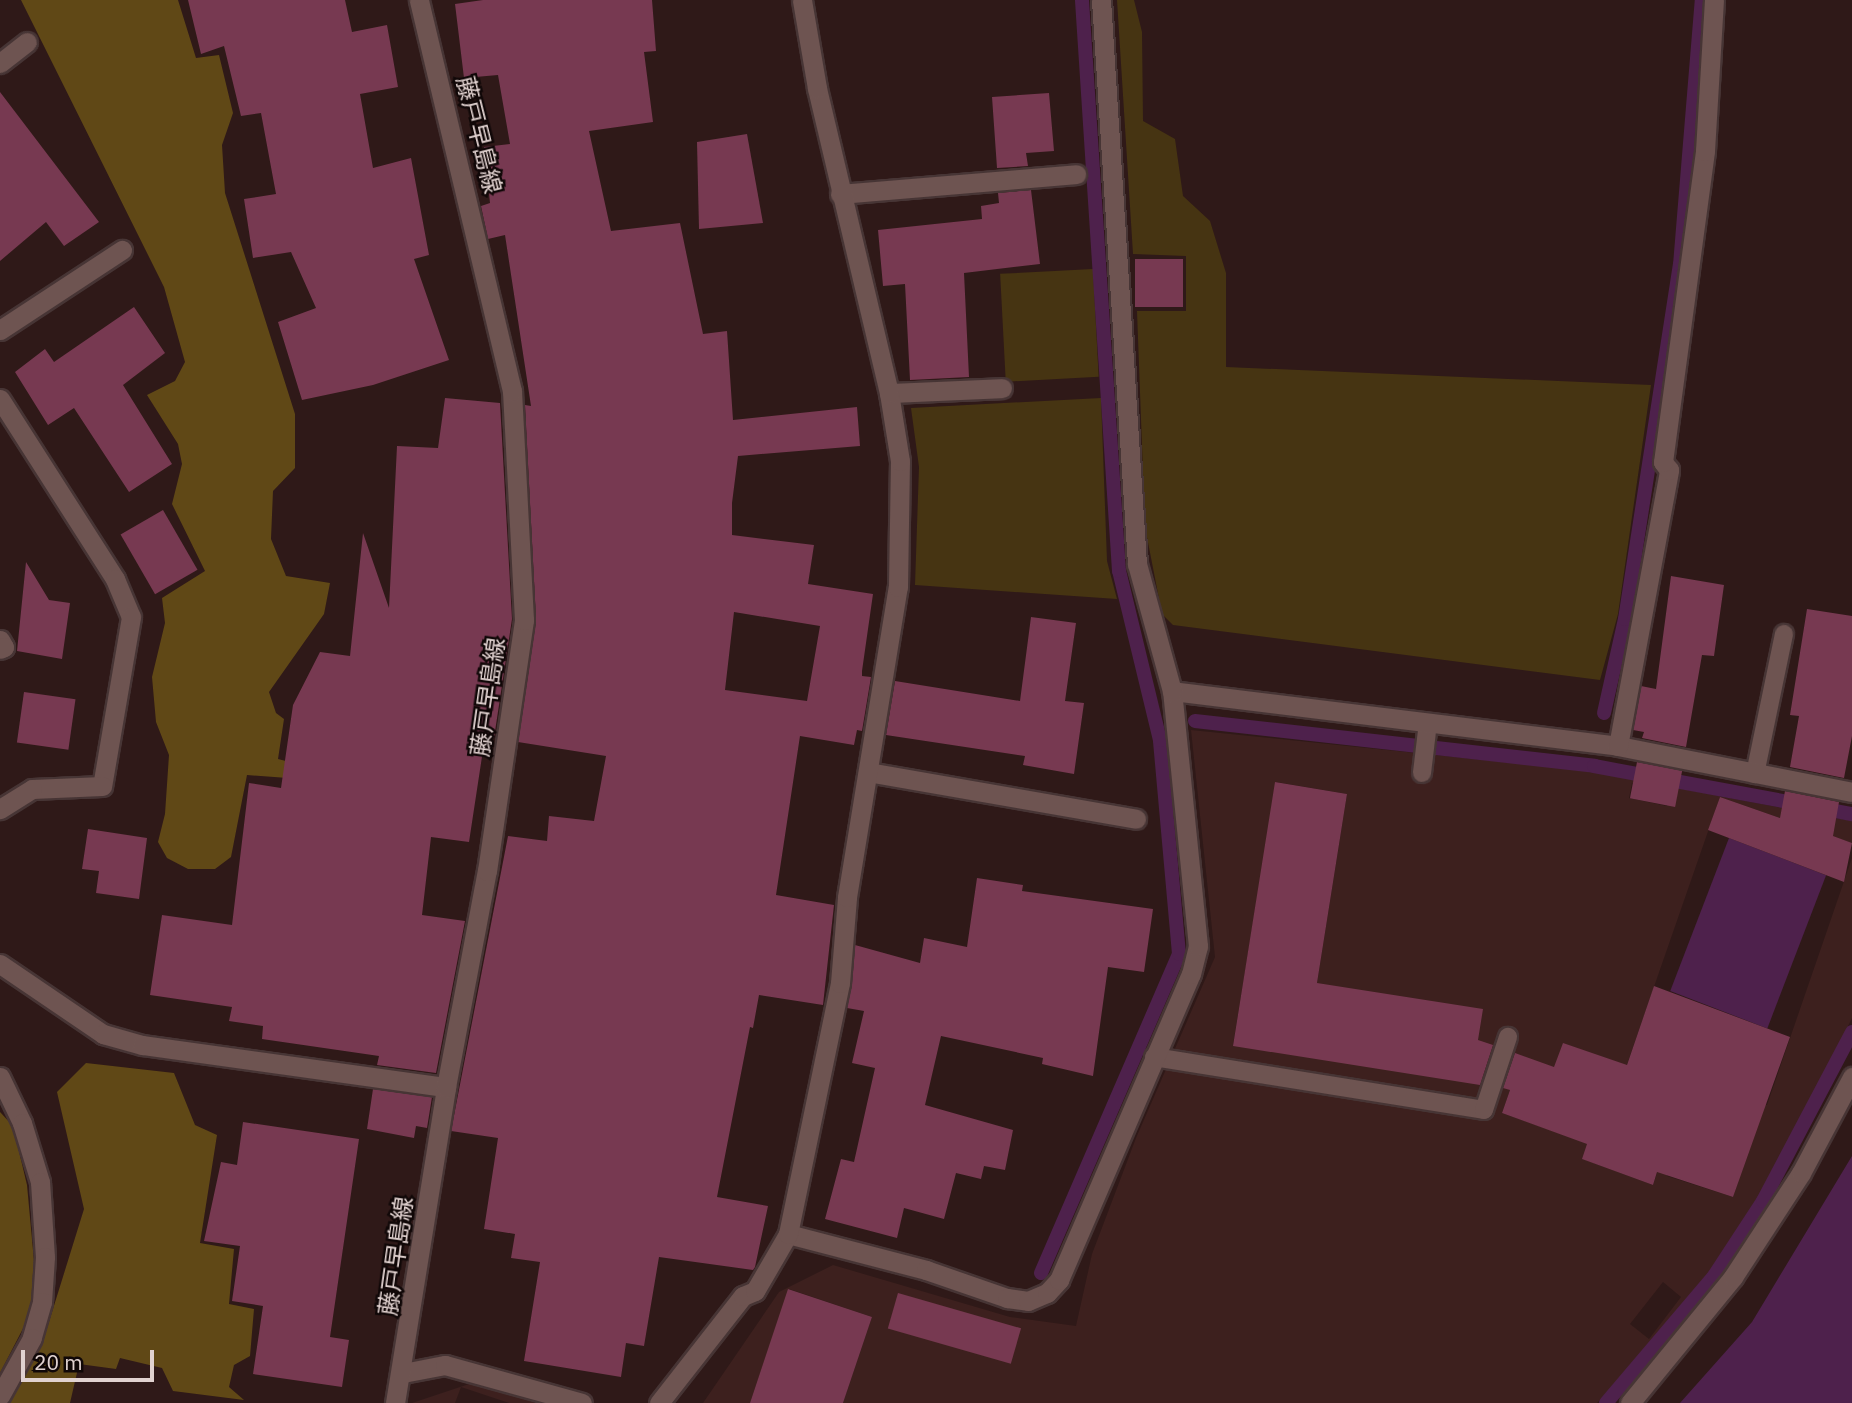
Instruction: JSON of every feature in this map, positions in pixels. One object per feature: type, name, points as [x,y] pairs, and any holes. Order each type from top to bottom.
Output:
[{"type":"street","name":"藤戸早島線","points":[[395,1403],[403,1373],[446,1087],[487,871],[524,620],[512,391],[419,0]]},
{"type":"street","points":[[659,1403],[743,1296],[755,1291],[788,1234],[840,983],[847,897],[902,542],[900,461],[889,393],[840,194],[802,0]]},
{"type":"street","points":[[788,1234],[926,1270],[1007,1298],[1028,1301],[1047,1293],[1059,1280],[1198,946],[1172,691],[1137,564],[1101,0]]},
{"type":"street","points":[[1618,746],[1668,470],[1663,462],[1705,151],[1714,0]]},
{"type":"street","points":[[0,63],[26,42]]},
{"type":"street","points":[[840,194],[1076,174]]},
{"type":"street","points":[[0,330],[122,250]]},
{"type":"street","points":[[889,393],[1002,388]]},
{"type":"street","points":[[0,399],[115,579],[131,617],[102,786],[32,789],[0,809]]},
{"type":"street","points":[[0,640],[4,647],[0,649]]},
{"type":"street","points":[[1172,691],[1618,746],[1852,792]]},
{"type":"street","points":[[868,772],[1136,819]]},
{"type":"street","points":[[0,964],[103,1034],[142,1045],[446,1087]]},
{"type":"street","points":[[0,1077],[23,1123],[40,1182],[44,1257],[42,1302],[32,1338],[0,1396]]},
{"type":"street","points":[[1630,1403],[1733,1277],[1801,1173],[1852,1077]]},
{"type":"street","points":[[403,1373],[445,1365],[582,1403]]},
{"type":"lane","points":[[1755,774],[1784,634]]},
{"type":"lane","points":[[1424,758],[1428,723]]},
{"type":"lane","points":[[1154,1057],[1484,1110],[1508,1037]]},
{"type":"shaded area","points":[[21,0],[178,0],[196,58],[219,55],[233,113],[222,145],[225,193],[295,414],[295,468],[273,491],[271,539],[286,576],[330,583],[324,614],[269,692],[276,713],[284,719],[278,759],[305,766],[301,779],[247,775],[231,857],[215,869],[188,869],[167,858],[158,842],[165,814],[169,755],[156,722],[152,677],[165,623],[162,598],[205,571],[172,504],[182,464],[178,444],[147,395],[175,381],[185,362],[164,287]]},
{"type":"shaded area","points":[[1117,0],[1134,0],[1142,32],[1143,121],[1175,139],[1183,196],[1210,221],[1226,273],[1226,367],[1651,385],[1618,614],[1600,680],[1173,625],[1162,614],[1145,527],[1137,311],[1186,311],[1186,256],[1133,254]]},
{"type":"shaded area","points":[[1093,269],[1099,377],[1006,382],[1000,274]]},
{"type":"shaded area","points":[[1101,398],[1107,561],[1117,599],[915,585],[919,467],[911,408]]},
{"type":"shaded area","points":[[1191,730],[1582,770],[1852,821],[1852,843],[1720,797],[1615,1099],[1728,1092],[1767,1105],[1852,858],[1852,1018],[1806,1113],[1730,1246],[1660,1335],[1597,1403],[843,1403],[872,1317],[789,1289],[750,1403],[703,1403],[779,1292],[833,1265],[1010,1317],[1076,1326],[1092,1254],[1136,1138],[1215,957]],"holes":[[[1276,782],[1347,794],[1317,983],[1233,1045]],[[1632,783],[1670,790],[1667,806],[1629,798]],[[1522,1056],[1575,1139],[1502,1113]],[[1759,1116],[1733,1197],[1667,1175]],[[1672,1126],[1653,1185],[1583,1159]],[[1663,1282],[1681,1297],[1649,1339],[1630,1324]],[[895,1304],[918,1336],[889,1328]]]},
{"type":"shaded area","points":[[1729,838],[1826,875],[1767,1028],[1670,991]]},
{"type":"shaded area","points":[[86,1063],[174,1073],[195,1125],[217,1135],[200,1243],[234,1249],[229,1304],[254,1309],[250,1356],[234,1365],[229,1387],[244,1400],[173,1391],[162,1368],[120,1358],[116,1369],[79,1364],[70,1403],[9,1403],[48,1325],[84,1209],[57,1092]]},
{"type":"shaded area","points":[[0,1112],[13,1126],[27,1185],[35,1272],[31,1313],[0,1373]]},
{"type":"shaded area","points":[[1852,1156],[1852,1403],[1680,1403],[1752,1322]]},
{"type":"shaded area","points":[[472,1383],[536,1403],[509,1403],[461,1387],[455,1403],[412,1403]]},
{"type":"building","points":[[188,0],[345,0],[352,32],[387,25],[398,87],[360,94],[373,168],[411,158],[429,255],[414,259],[449,360],[373,385],[302,400],[278,322],[316,308],[291,252],[253,258],[244,199],[276,194],[261,113],[241,116],[224,46],[201,54]]},
{"type":"building","points":[[483,0],[652,0],[656,51],[644,52],[653,122],[589,131],[611,231],[680,223],[703,334],[727,331],[733,420],[857,407],[860,446],[738,456],[732,503],[732,535],[814,545],[808,584],[873,594],[862,671],[862,676],[871,677],[862,731],[857,730],[854,745],[800,736],[776,895],[834,905],[823,1005],[759,995],[753,1028],[750,1027],[717,1197],[768,1206],[755,1267],[753,1270],[659,1257],[644,1346],[626,1343],[621,1377],[524,1361],[540,1262],[511,1258],[515,1234],[484,1229],[498,1138],[451,1131],[508,836],[547,841],[549,816],[594,821],[606,756],[518,742],[536,620],[525,405],[531,406],[505,235],[488,239],[481,206],[490,203],[484,147],[510,144],[498,75],[464,78],[455,4]],"holes":[[[734,612],[820,626],[807,701],[725,690]]]},
{"type":"building","points":[[0,92],[99,222],[64,246],[46,222],[0,261]]},
{"type":"building","points":[[1049,93],[1054,151],[1026,153],[1028,166],[997,168],[992,97]]},
{"type":"building","points":[[747,134],[763,223],[699,229],[697,142]]},
{"type":"building","points":[[1031,190],[1040,264],[964,273],[969,377],[910,380],[905,284],[883,286],[878,230],[982,219],[981,206],[999,203],[998,193]]},
{"type":"building","points":[[1135,259],[1183,259],[1183,307],[1135,307]]},
{"type":"building","points":[[134,307],[165,353],[123,385],[172,464],[129,492],[74,408],[48,425],[15,372],[45,349],[54,362]]},
{"type":"building","points":[[445,398],[500,403],[512,619],[494,738],[485,737],[469,842],[431,837],[422,915],[465,921],[436,1073],[377,1065],[379,1056],[262,1039],[263,1026],[229,1021],[232,1007],[150,995],[162,915],[232,925],[249,783],[281,788],[293,705],[320,652],[350,656],[363,533],[389,608],[397,446],[438,448]]},
{"type":"building","points":[[163,510],[198,570],[155,594],[121,534]]},
{"type":"building","points":[[26,562],[49,600],[70,603],[62,659],[17,651]]},
{"type":"building","points":[[1671,576],[1724,585],[1714,656],[1702,655],[1686,747],[1642,738],[1644,732],[1633,730],[1641,686],[1656,689]]},
{"type":"building","points":[[1807,609],[1852,616],[1852,736],[1844,778],[1790,767],[1799,716],[1790,715]]},
{"type":"building","points":[[1031,617],[1076,623],[1065,701],[1084,703],[1074,774],[1023,765],[1025,756],[886,735],[895,681],[1020,701]]},
{"type":"building","points":[[24,692],[75,699],[68,750],[17,743]]},
{"type":"building","points":[[1637,762],[1682,771],[1675,807],[1630,798]]},
{"type":"building","points":[[1275,782],[1347,794],[1317,983],[1483,1009],[1478,1040],[1493,1045],[1480,1085],[1233,1046]]},
{"type":"building","points":[[1785,791],[1839,802],[1833,836],[1852,843],[1844,882],[1708,830],[1720,797],[1780,818]]},
{"type":"building","points":[[88,829],[147,838],[139,899],[96,893],[99,871],[82,869]]},
{"type":"building","points":[[977,878],[1023,885],[1022,891],[1153,909],[1144,972],[1108,967],[1093,1076],[1042,1064],[1043,1058],[941,1036],[925,1105],[1013,1130],[1005,1170],[984,1166],[981,1179],[956,1173],[944,1219],[904,1208],[897,1238],[825,1219],[841,1159],[854,1162],[875,1068],[852,1063],[864,1011],[847,1008],[855,945],[920,963],[924,938],[967,947]]},
{"type":"building","points":[[1654,986],[1790,1037],[1733,1197],[1657,1172],[1653,1185],[1582,1159],[1587,1144],[1502,1113],[1510,1090],[1503,1088],[1515,1053],[1554,1067],[1563,1043],[1627,1065]]},
{"type":"building","points":[[373,1089],[432,1097],[427,1128],[416,1126],[414,1138],[367,1129]]},
{"type":"building","points":[[243,1122],[359,1139],[330,1337],[349,1340],[342,1387],[253,1374],[263,1306],[232,1301],[240,1246],[204,1241],[221,1162],[237,1165]]},
{"type":"building","points":[[788,1289],[872,1317],[843,1403],[750,1403]]},
{"type":"building","points":[[898,1293],[1021,1328],[1011,1364],[888,1329]]},
{"type":"waterway","points":[[1041,1273],[1179,954],[1160,740],[1119,571],[1082,0]]},
{"type":"waterway","points":[[1604,713],[1625,619],[1680,265],[1702,0]]},
{"type":"waterway","points":[[1195,721],[1594,766],[1800,804]]},
{"type":"waterway","points":[[1820,808],[1852,814]]},
{"type":"waterway","points":[[1606,1403],[1714,1276],[1763,1201],[1852,1032]]}]
